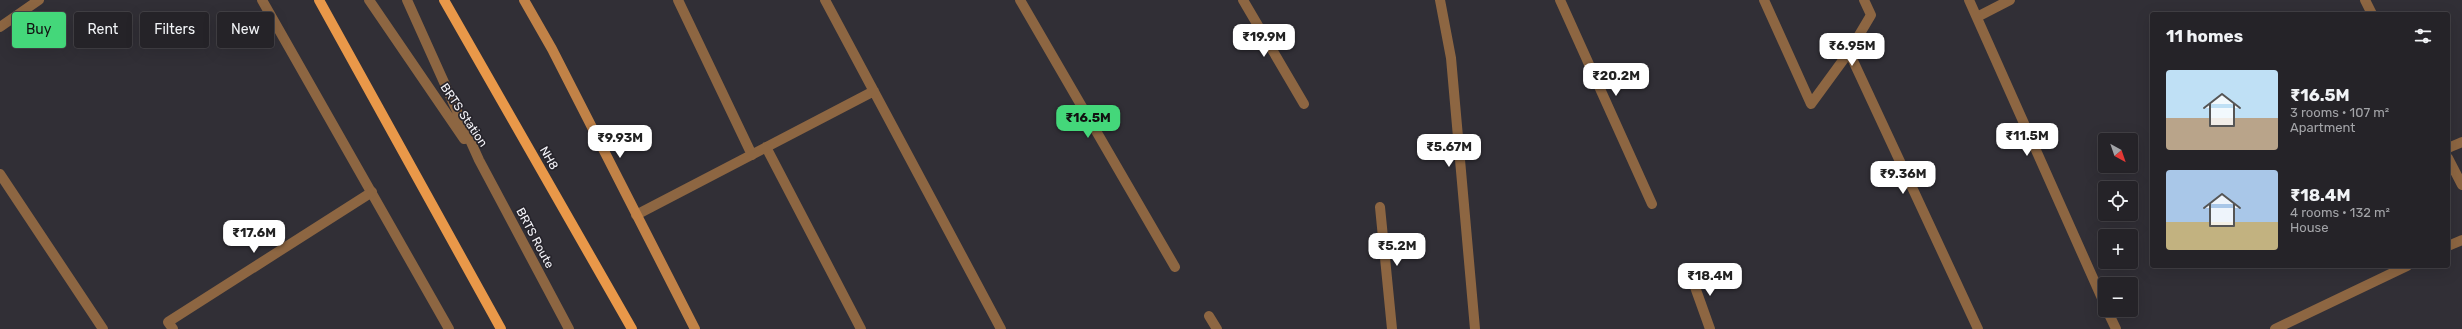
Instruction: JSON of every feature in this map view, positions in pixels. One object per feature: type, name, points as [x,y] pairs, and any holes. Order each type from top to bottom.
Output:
[{"type":"main road","points":[[319,0],[501,329]]},
{"type":"main road","name":"NH8","points":[[444,0],[632,329]]},
{"type":"street","points":[[0,27],[39,0]]},
{"type":"street","points":[[262,0],[449,329]]},
{"type":"street","name":"BRTS Station","points":[[369,0],[479,160]]},
{"type":"street","name":"BRTS Station","points":[[408,0],[479,160]]},
{"type":"street","points":[[524,0],[552,49],[695,329]]},
{"type":"street","points":[[678,0],[752,155]]},
{"type":"street","points":[[825,0],[1001,329]]},
{"type":"street","points":[[1020,0],[1175,267]]},
{"type":"street","points":[[1244,0],[1304,104]]},
{"type":"street","points":[[1440,0],[1450,58],[1475,329]]},
{"type":"street","points":[[1560,0],[1652,204]]},
{"type":"street","points":[[1764,0],[1811,104],[1849,52],[1871,15],[1864,0]]},
{"type":"street","points":[[1969,0],[2098,289]]},
{"type":"street","points":[[1977,17],[2010,0]]},
{"type":"street","points":[[2364,0],[2371,12]]},
{"type":"street","points":[[1849,52],[1978,329]]},
{"type":"street","points":[[636,215],[874,91]]},
{"type":"street","points":[[2450,147],[2462,142]]},
{"type":"street","points":[[766,147],[861,329]]},
{"type":"street","name":"BRTS Route","points":[[479,160],[569,329]]},
{"type":"street","points":[[2450,162],[2462,185]]},
{"type":"street","points":[[0,174],[103,329]]},
{"type":"street","points":[[173,329],[168,322],[372,192]]},
{"type":"street","points":[[1380,207],[1392,329]]},
{"type":"street","points":[[2450,245],[2462,240]]},
{"type":"street","points":[[2274,329],[2403,268]]},
{"type":"street","points":[[1690,273],[1710,329]]},
{"type":"street","points":[[1209,316],[1217,329]]},
{"type":"street","points":[[2110,317],[2116,329]]}]
